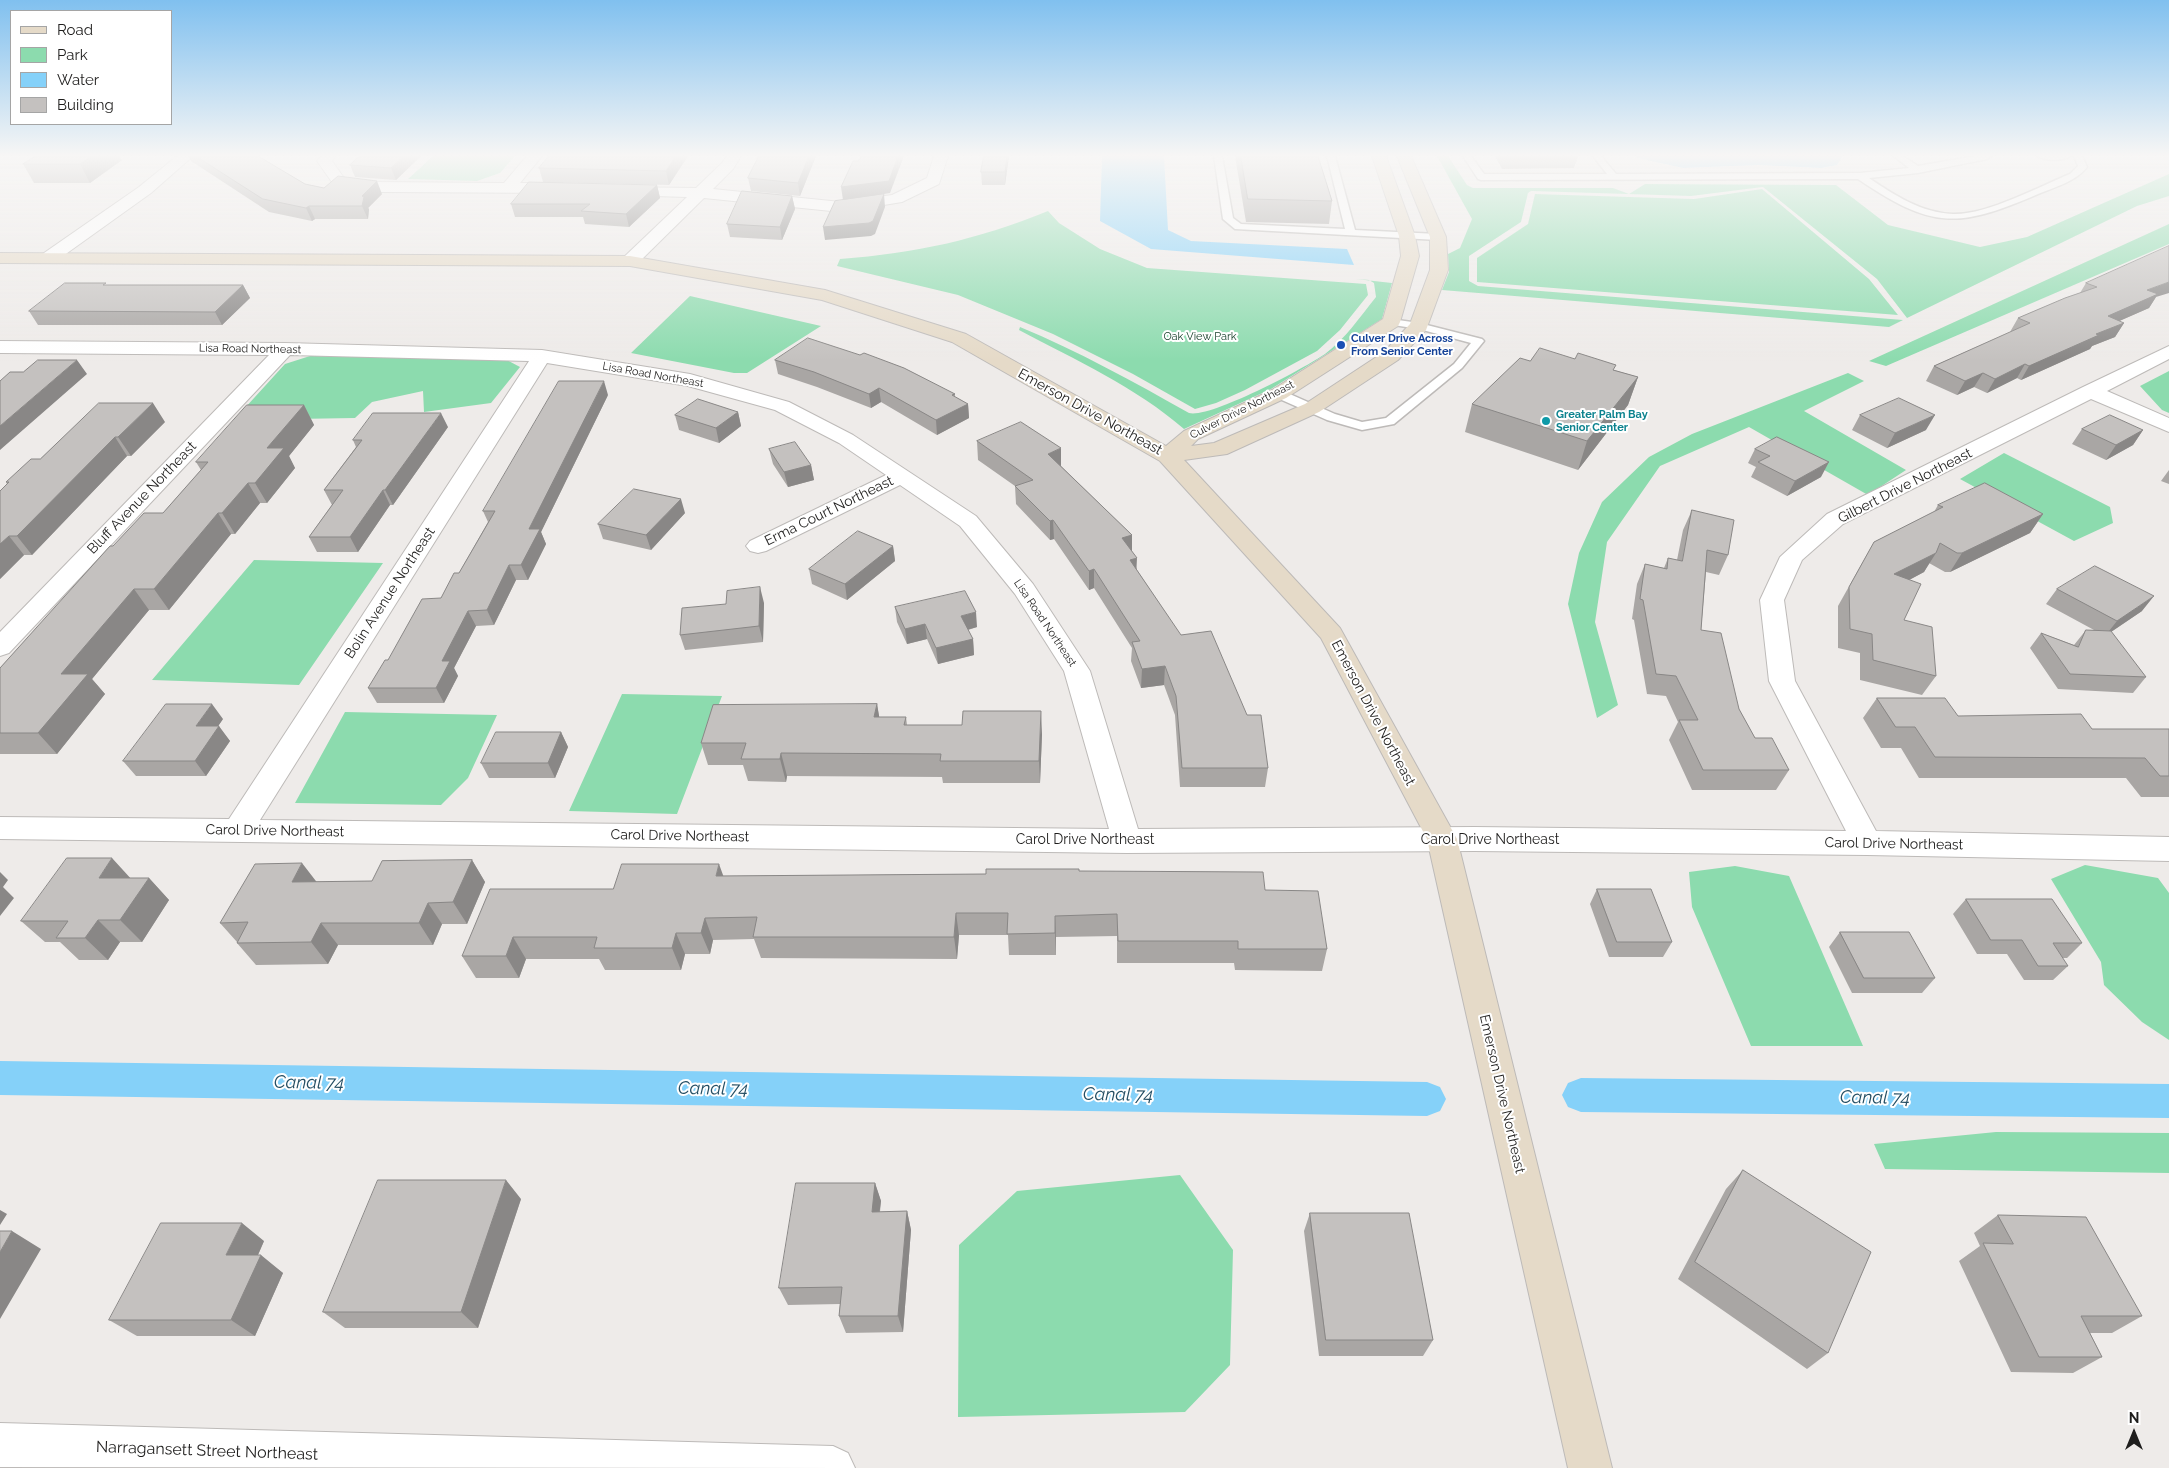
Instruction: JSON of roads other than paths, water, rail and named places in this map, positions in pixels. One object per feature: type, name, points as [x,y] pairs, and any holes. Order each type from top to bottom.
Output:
[{"type":"street","points":[[50,258],[97,225]]},
{"type":"street","points":[[630,261],[669,225]]},
{"type":"street","points":[[1391,322],[1410,256],[1403,225]]},
{"type":"street","name":"Culver Drive Northeast","points":[[1168,456],[1219,450],[1312,408],[1391,356],[1419,326],[1439,270],[1438,237],[1433,225]]},
{"type":"street","name":"Emerson Drive Northeast","points":[[0,258],[630,261],[825,295],[959,338],[1168,456],[1331,634],[1442,840],[1590,1468]]},
{"type":"street","name":"Culver Drive Northeast","points":[[1168,456],[1190,434],[1279,394],[1391,322]]},
{"type":"street","name":"Lisa Road Northeast","points":[[0,347],[285,349],[542,356],[690,380],[782,406],[846,439],[968,521],[1024,589],[1077,672],[1127,841]]},
{"type":"street","points":[[0,366],[25,347]]},
{"type":"street","name":"Bluff Avenue Northeast","points":[[0,647],[285,349]]},
{"type":"street","name":"Gilbert Drive Northeast","points":[[1867,843],[1782,682],[1772,600],[1792,557],[1835,519],[1943,467],[2169,352]]},
{"type":"street","name":"Bolin Avenue Northeast","points":[[237,830],[542,356]]},
{"type":"street","points":[[2090,391],[2169,426]]},
{"type":"street","name":"Erma Court Northeast","points":[[758,546],[900,476]]},
{"type":"street","name":"Carol Drive Northeast","points":[[0,828],[1127,841],[1442,840],[1867,843],[2169,849]]},
{"type":"street","name":"Narragansett Street Northeast","points":[[0,1445],[833,1468]]},
{"type":"lane","points":[[1235,225],[1238,227],[1438,237]]},
{"type":"lane","points":[[1349,225],[1351,233]]},
{"type":"lane","points":[[1279,394],[1331,418],[1362,426],[1390,421],[1458,366],[1478,341],[1419,326],[1391,322]]},
{"type":"water","points":[[1106,225],[1168,225],[1168,230],[1191,241],[1347,249],[1354,265],[1151,249]]},
{"type":"waterway","name":"Canal 74","points":[[0,1078],[1427,1099]]},
{"type":"waterway","name":"Canal 74","points":[[1581,1095],[2169,1101]]},
{"type":"place","name":"Culver Drive Across From Senior Center","points":[[1341,345]]},
{"type":"place","name":"Greater Palm Bay Senior Center","points":[[1546,421]]},
{"type":"park label","name":"Oak View Park","points":[[1200,337]]}]
